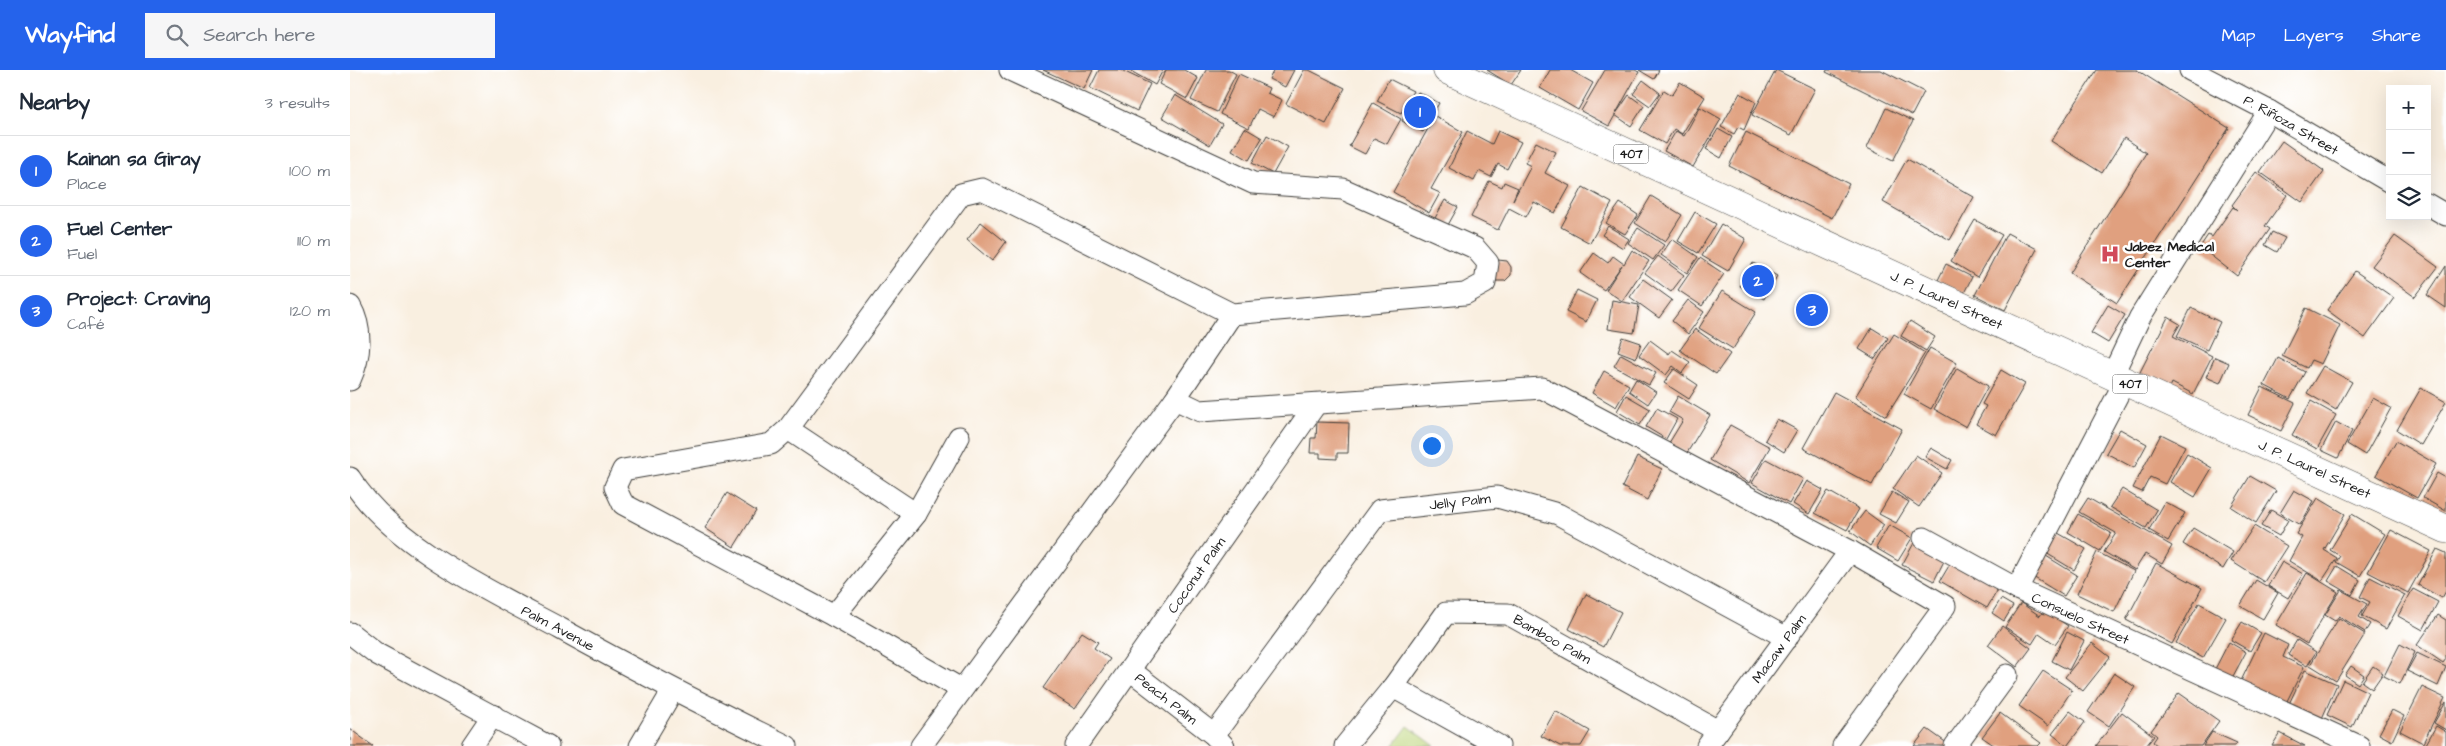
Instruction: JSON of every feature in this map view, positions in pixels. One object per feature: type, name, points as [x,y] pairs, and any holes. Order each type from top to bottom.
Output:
[{"type":"main road","name":"J. P. Laurel Street","points":[[1447,70],[2446,529]]},
{"type":"street","points":[[961,689],[834,616],[623,504],[615,487],[623,470],[771,444],[788,429],[961,194],[982,188],[1232,314],[1465,294],[1485,283],[1488,263],[1475,248],[1342,189],[1253,183],[1010,70]]},
{"type":"street","name":"P. Riñoza Street","points":[[2190,70],[2269,111],[2386,180]]},
{"type":"street","name":"Consuelo Street","points":[[2269,111],[2140,317],[2119,378],[2017,589],[2359,746]]},
{"type":"street","points":[[2431,206],[2446,215]]},
{"type":"street","points":[[350,306],[357,322],[359,347],[358,359],[350,380]]},
{"type":"street","points":[[920,746],[1175,399],[1232,314]]},
{"type":"street","points":[[1175,399],[1200,410],[1542,388],[1850,551],[1945,606],[1843,746]]},
{"type":"street","name":"Coconut Palm","points":[[1076,746],[1316,404]]},
{"type":"street","points":[[788,429],[916,514]]},
{"type":"street","points":[[834,616],[916,514],[959,437]]},
{"type":"street","name":"Palm Avenue","points":[[350,478],[360,493],[386,520],[426,552],[480,586],[673,690],[787,746]]},
{"type":"street","name":"Jelly Palm","points":[[1219,741],[1380,510],[1497,497],[1558,514],[1787,638]]},
{"type":"street","points":[[1924,538],[2017,589]]},
{"type":"street","name":"Macaw Palm","points":[[1713,738],[1850,551]]},
{"type":"street","name":"Bamboo Palm","points":[[1345,746],[1393,687],[1446,613],[1508,614],[1713,738]]},
{"type":"street","points":[[350,633],[377,654],[548,746]]},
{"type":"street","name":"Peach Palm","points":[[1130,670],[1219,741]]},
{"type":"street","points":[[1955,746],[2007,675]]},
{"type":"street","points":[[1393,687],[1499,746]]},
{"type":"street","points":[[640,746],[673,690]]},
{"type":"street","points":[[472,746],[493,715]]},
{"type":"green space","points":[[1408,726],[1435,746],[1393,746]]},
{"type":"building","points":[[1043,70],[1093,70],[1084,89]]},
{"type":"building","points":[[1099,70],[1121,70],[1150,84],[1137,111],[1090,88]]},
{"type":"building","points":[[1129,70],[1163,70],[1155,85]]},
{"type":"building","points":[[1166,70],[1184,70],[1198,78],[1187,99],[1159,84]]},
{"type":"building","points":[[1206,70],[1229,70],[1236,74],[1217,112],[1191,100]]},
{"type":"building","points":[[1274,70],[1294,70],[1285,87],[1269,79]]},
{"type":"building","points":[[1304,70],[1309,70],[1345,88],[1326,124],[1286,104]]},
{"type":"building","points":[[1487,70],[1521,70],[1511,85]]},
{"type":"building","points":[[1550,70],[1570,70],[1593,83],[1578,110],[1540,88]]},
{"type":"building","points":[[1605,70],[1635,70],[1639,72],[1609,126],[1581,111]]},
{"type":"building","points":[[1639,70],[1659,70],[1654,79]]},
{"type":"building","points":[[1776,70],[1815,89],[1791,135],[1752,115]]},
{"type":"building","points":[[1827,70],[1881,70],[1924,92],[1912,115],[1826,72]]},
{"type":"building","points":[[2097,70],[2137,70],[2229,128],[2117,303],[2070,273],[2146,153],[2124,138],[2102,173],[2051,141]]},
{"type":"building","points":[[1239,74],[1269,88],[1267,93],[1282,100],[1274,117],[1258,109],[1249,128],[1220,114]]},
{"type":"building","points":[[1389,79],[1413,91],[1401,113],[1377,101]]},
{"type":"building","points":[[1643,80],[1660,93],[1650,106],[1633,94]]},
{"type":"building","points":[[1680,82],[1705,97],[1682,134],[1674,129],[1665,144],[1640,130],[1664,90],[1672,95]]},
{"type":"building","points":[[1418,92],[1439,103],[1423,132],[1402,121]]},
{"type":"building","points":[[1740,93],[1756,102],[1744,130],[1738,127],[1734,134],[1721,127]]},
{"type":"building","points":[[1175,95],[1222,124],[1210,145],[1162,117]]},
{"type":"building","points":[[1629,95],[1644,106],[1631,126],[1615,115]]},
{"type":"building","points":[[1373,103],[1401,119],[1387,144],[1374,138],[1365,154],[1349,146]]},
{"type":"building","points":[[1700,107],[1721,119],[1693,167],[1664,151],[1676,131],[1684,136]]},
{"type":"building","points":[[1886,108],[1913,121],[1893,161],[1867,148]]},
{"type":"building","points":[[1435,116],[1463,132],[1431,189],[1440,193],[1429,213],[1393,192]]},
{"type":"building","points":[[1245,128],[1262,138],[1249,160],[1232,150]]},
{"type":"building","points":[[1718,129],[1732,137],[1721,158],[1706,149]]},
{"type":"building","points":[[1467,131],[1492,144],[1498,131],[1521,142],[1507,169],[1498,164],[1491,177],[1479,171],[1474,181],[1449,168]]},
{"type":"building","points":[[1746,132],[1849,184],[1832,218],[1729,166]]},
{"type":"building","points":[[1267,135],[1288,147],[1273,174],[1252,163]]},
{"type":"building","points":[[2282,141],[2324,171],[2302,202],[2260,172]]},
{"type":"building","points":[[1536,142],[1556,152],[1545,173],[1570,186],[1555,213],[1534,202],[1526,217],[1509,208],[1498,230],[1471,217],[1489,181],[1502,187],[1504,182],[1518,188],[1513,200],[1531,166],[1525,163]]},
{"type":"building","points":[[1907,159],[1974,197],[1950,240],[1883,202]]},
{"type":"building","points":[[2256,172],[2287,195],[2265,226],[2270,229],[2237,276],[2200,247],[2208,235],[2212,237],[2233,207],[2237,210],[2232,205]]},
{"type":"building","points":[[1583,187],[1612,203],[1590,243],[1561,227]]},
{"type":"building","points":[[1651,196],[1682,215],[1665,242],[1635,223]]},
{"type":"building","points":[[1445,200],[1458,207],[1448,225],[1435,218]]},
{"type":"building","points":[[1620,203],[1638,215],[1625,234],[1606,223]]},
{"type":"building","points":[[1695,212],[1716,224],[1698,253],[1678,241]]},
{"type":"building","points":[[1975,220],[2002,235],[1977,277],[1951,261]]},
{"type":"building","points":[[981,222],[1006,242],[992,261],[967,240]]},
{"type":"building","points":[[1721,224],[1746,239],[1728,271],[1702,256]]},
{"type":"building","points":[[1608,226],[1629,239],[1623,248],[1602,235]]},
{"type":"building","points":[[1638,228],[1664,245],[1653,260],[1628,243]]},
{"type":"building","points":[[2272,232],[2285,238],[2277,252],[2265,245]]},
{"type":"building","points":[[2007,233],[2037,249],[2005,310],[1975,295]]},
{"type":"building","points":[[2395,236],[2438,267],[2415,297],[2372,266]]},
{"type":"building","points":[[1672,239],[1698,257],[1687,273],[1661,255]]},
{"type":"building","points":[[1632,250],[1649,261],[1622,301],[1606,290],[1622,265],[1604,290],[1580,273],[1594,253],[1608,263],[1613,256],[1624,264]]},
{"type":"building","points":[[1658,256],[1684,275],[1671,292],[1645,273]]},
{"type":"building","points":[[1700,258],[1724,274],[1702,306],[1678,290]]},
{"type":"building","points":[[1498,260],[1507,261],[1511,267],[1511,275],[1505,281],[1496,281],[1493,278]]},
{"type":"building","points":[[1753,263],[1777,276],[1764,299],[1740,286]]},
{"type":"building","points":[[1946,264],[1972,277],[1964,293],[1938,280]]},
{"type":"building","points":[[2446,266],[2446,308],[2427,295]]},
{"type":"building","points":[[2355,271],[2394,298],[2365,338],[2327,310]]},
{"type":"building","points":[[1643,279],[1672,300],[1659,318],[1630,297]]},
{"type":"building","points":[[1577,290],[1597,300],[1586,322],[1566,312]]},
{"type":"building","points":[[1722,291],[1756,312],[1733,349],[1699,328]]},
{"type":"building","points":[[1612,300],[1639,305],[1634,333],[1608,329]]},
{"type":"building","points":[[1688,300],[1704,312],[1688,334],[1672,321]]},
{"type":"building","points":[[2108,305],[2125,315],[2108,343],[2091,333]]},
{"type":"building","points":[[2191,308],[2220,322],[2207,350],[2177,336]]},
{"type":"building","points":[[2306,308],[2340,325],[2321,364],[2311,360],[2307,368],[2282,356]]},
{"type":"building","points":[[2168,317],[2180,324],[2173,336],[2212,356],[2193,394],[2172,383],[2169,390],[2139,374]]},
{"type":"building","points":[[1910,321],[1935,337],[1926,351],[1901,336]]},
{"type":"building","points":[[1872,328],[1888,338],[1875,359],[1859,349]]},
{"type":"building","points":[[1695,329],[1730,354],[1716,374],[1680,350]]},
{"type":"building","points":[[1894,334],[1925,353],[1886,416],[1855,397]]},
{"type":"building","points":[[1623,337],[1641,343],[1636,358],[1618,351]]},
{"type":"building","points":[[1650,340],[1669,354],[1672,350],[1690,362],[1682,373],[1673,366],[1666,375],[1639,355]]},
{"type":"building","points":[[1930,348],[1957,363],[1931,409],[1904,394]]},
{"type":"building","points":[[1621,354],[1656,373],[1649,385],[1614,366]]},
{"type":"building","points":[[2215,357],[2229,363],[2220,383],[2206,377]]},
{"type":"building","points":[[2278,358],[2305,372],[2290,399],[2264,385]]},
{"type":"building","points":[[2323,366],[2352,382],[2336,410],[2307,393]]},
{"type":"building","points":[[1957,368],[1988,386],[1966,427],[1934,409]]},
{"type":"building","points":[[1674,369],[1698,385],[1689,399],[1664,383]]},
{"type":"building","points":[[2001,370],[2025,384],[1996,435],[1976,424],[1986,406],[1982,404]]},
{"type":"building","points":[[1604,371],[1629,385],[1616,407],[1592,393]]},
{"type":"building","points":[[1636,379],[1656,392],[1648,404],[1629,391]]},
{"type":"building","points":[[2262,387],[2295,403],[2281,431],[2248,415]]},
{"type":"building","points":[[2421,388],[2446,402],[2421,445],[2397,430]]},
{"type":"building","points":[[1834,392],[1902,429],[1872,485],[1803,448]]},
{"type":"building","points":[[1626,395],[1650,409],[1640,425],[1617,411]]},
{"type":"building","points":[[1678,396],[1710,415],[1687,453],[1669,443],[1683,420],[1669,412]]},
{"type":"building","points":[[2373,398],[2391,408],[2365,455],[2347,444]]},
{"type":"building","points":[[2311,401],[2336,415],[2317,449],[2292,435]]},
{"type":"building","points":[[1657,408],[1677,419],[1666,439],[1646,427]]},
{"type":"building","points":[[1777,419],[1797,430],[1784,452],[1765,440]]},
{"type":"building","points":[[1317,422],[1349,423],[1348,453],[1337,453],[1337,459],[1320,458],[1320,453],[1310,453],[1311,438],[1316,438]]},
{"type":"building","points":[[2336,422],[2352,431],[2338,458],[2321,450]]},
{"type":"building","points":[[1730,425],[1770,447],[1749,483],[1710,460]]},
{"type":"building","points":[[2120,429],[2147,444],[2134,468],[2106,453]]},
{"type":"building","points":[[2161,434],[2185,446],[2165,484],[2150,477],[2142,492],[2133,488]]},
{"type":"building","points":[[2396,441],[2436,464],[2417,498],[2376,475]]},
{"type":"building","points":[[1931,448],[1952,460],[1947,469],[1925,457]]},
{"type":"building","points":[[2187,453],[2212,468],[2195,497],[2170,482]]},
{"type":"building","points":[[1916,455],[1942,473],[1919,507],[1893,489]]},
{"type":"building","points":[[1637,457],[1662,469],[1647,500],[1622,487]]},
{"type":"building","points":[[1766,459],[1803,479],[1789,504],[1752,483]]},
{"type":"building","points":[[2437,473],[2446,478],[2446,511],[2423,498]]},
{"type":"building","points":[[2250,476],[2276,491],[2256,523],[2231,507]]},
{"type":"building","points":[[1807,481],[1823,490],[1809,514],[1793,504]]},
{"type":"building","points":[[2122,489],[2157,510],[2146,528],[2110,507]]},
{"type":"building","points":[[2294,490],[2314,501],[2300,525],[2280,513]]},
{"type":"building","points":[[1828,491],[1859,509],[1847,530],[1815,513]]},
{"type":"building","points":[[1892,492],[1909,502],[1896,523],[1879,514]]},
{"type":"building","points":[[727,493],[756,511],[734,547],[705,528]]},
{"type":"building","points":[[2088,498],[2172,546],[2162,564],[2145,554],[2135,570],[2104,552],[2116,533],[2079,512]]},
{"type":"building","points":[[2318,498],[2345,514],[2324,550],[2337,558],[2322,581],[2289,561],[2302,537],[2296,534]]},
{"type":"building","points":[[2165,502],[2185,513],[2168,541],[2149,530]]},
{"type":"building","points":[[2271,510],[2288,520],[2279,536],[2261,526]]},
{"type":"building","points":[[1865,511],[1884,525],[1870,546],[1850,531]]},
{"type":"building","points":[[2078,514],[2111,533],[2100,551],[2068,532]]},
{"type":"building","points":[[2352,514],[2385,534],[2360,576],[2336,562],[2340,556],[2330,550]]},
{"type":"building","points":[[1889,525],[1912,538],[1898,561],[1876,548]]},
{"type":"building","points":[[2254,526],[2287,546],[2264,582],[2231,561]]},
{"type":"building","points":[[2193,528],[2233,552],[2223,569],[2183,544]]},
{"type":"building","points":[[2391,530],[2431,551],[2408,593],[2368,572]]},
{"type":"building","points":[[2058,533],[2086,549],[2074,570],[2046,553]]},
{"type":"building","points":[[1914,543],[1945,559],[1934,581],[1902,565]]},
{"type":"building","points":[[2437,549],[2446,553],[2446,591],[2442,598],[2418,585]]},
{"type":"building","points":[[2097,552],[2134,571],[2114,612],[2077,594]]},
{"type":"building","points":[[2046,556],[2077,575],[2064,596],[2033,577]]},
{"type":"building","points":[[1953,559],[2000,586],[1987,608],[1940,581]]},
{"type":"building","points":[[2282,562],[2303,574],[2288,598],[2268,586]]},
{"type":"building","points":[[2156,563],[2202,588],[2172,644],[2126,620]]},
{"type":"building","points":[[2337,566],[2360,580],[2352,595],[2328,581]]},
{"type":"building","points":[[2307,573],[2338,592],[2307,644],[2276,625]]},
{"type":"building","points":[[2370,577],[2405,595],[2386,629],[2362,616],[2370,602],[2360,597]]},
{"type":"building","points":[[2256,580],[2278,593],[2263,619],[2240,606]]},
{"type":"building","points":[[2413,589],[2438,602],[2423,630],[2398,616]]},
{"type":"building","points":[[2341,590],[2367,604],[2359,617],[2370,624],[2365,632],[2339,616],[2335,621],[2325,615]]},
{"type":"building","points":[[1586,594],[1621,612],[1603,647],[1569,629]]},
{"type":"building","points":[[2001,599],[2013,606],[2004,621],[1992,613]]},
{"type":"building","points":[[2021,603],[2040,616],[2044,610],[2068,626],[2055,644],[2039,633],[2032,644],[2005,627]]},
{"type":"building","points":[[2199,603],[2226,618],[2203,658],[2176,643]]},
{"type":"building","points":[[2438,615],[2446,620],[2446,659],[2443,663],[2417,645]]},
{"type":"building","points":[[2339,618],[2365,634],[2336,681],[2310,665]]},
{"type":"building","points":[[2242,622],[2261,633],[2250,651],[2231,640]]},
{"type":"building","points":[[2002,626],[2031,648],[2017,667],[1988,645]]},
{"type":"building","points":[[1082,632],[1098,642],[1094,648],[1110,659],[1075,709],[1043,688]]},
{"type":"building","points":[[2067,632],[2084,641],[2069,670],[2052,661]]},
{"type":"building","points":[[2264,633],[2288,645],[2283,657],[2304,667],[2285,705],[2240,683]]},
{"type":"building","points":[[2297,640],[2316,652],[2307,666],[2288,655]]},
{"type":"building","points":[[2229,642],[2246,652],[2232,678],[2215,669]]},
{"type":"building","points":[[2092,643],[2110,657],[2083,691],[2065,677]]},
{"type":"building","points":[[2400,644],[2415,652],[2400,684],[2384,676]]},
{"type":"building","points":[[2417,653],[2446,667],[2438,686],[2407,671]]},
{"type":"building","points":[[2351,666],[2364,675],[2358,684],[2345,675]]},
{"type":"building","points":[[2373,666],[2383,673],[2372,689],[2362,682]]},
{"type":"building","points":[[2305,670],[2337,684],[2320,723],[2287,708]]},
{"type":"building","points":[[2043,671],[2072,690],[2048,726],[2019,706]]},
{"type":"building","points":[[2114,673],[2135,687],[2109,726],[2088,712]]},
{"type":"building","points":[[2343,680],[2368,692],[2352,727],[2327,715]]},
{"type":"building","points":[[2422,687],[2445,698],[2423,743],[2400,731]]},
{"type":"building","points":[[2179,693],[2219,721],[2201,746],[2158,746],[2153,742],[2157,736],[2151,731]]},
{"type":"building","points":[[2446,702],[2446,730],[2434,723]]},
{"type":"building","points":[[2392,710],[2404,716],[2392,741],[2379,734]]},
{"type":"building","points":[[1555,711],[1590,731],[1581,746],[1560,746],[1541,736]]},
{"type":"building","points":[[2070,711],[2085,722],[2067,746],[2052,734]]},
{"type":"building","points":[[2122,712],[2154,736],[2146,746],[2096,746]]},
{"type":"building","points":[[2000,713],[2041,743],[2038,746],[1995,746],[1982,737]]},
{"type":"building","points":[[2436,726],[2446,732],[2446,746],[2425,746]]},
{"type":"building","points":[[350,729],[373,746],[350,746]]},
{"type":"building","points":[[1927,729],[1951,746],[1914,746]]},
{"type":"building","points":[[2212,732],[2237,743],[2235,746],[2203,746]]},
{"type":"building","points":[[2280,733],[2305,746],[2272,746]]},
{"type":"place","name":"Kainan sa Giray","points":[[1420,112]]},
{"type":"place","name":"Jabez Medical Center","points":[[2110,254]]},
{"type":"place","name":"Fuel Center","points":[[1758,281]]},
{"type":"place","name":"Project: Craving","points":[[1812,310]]}]
